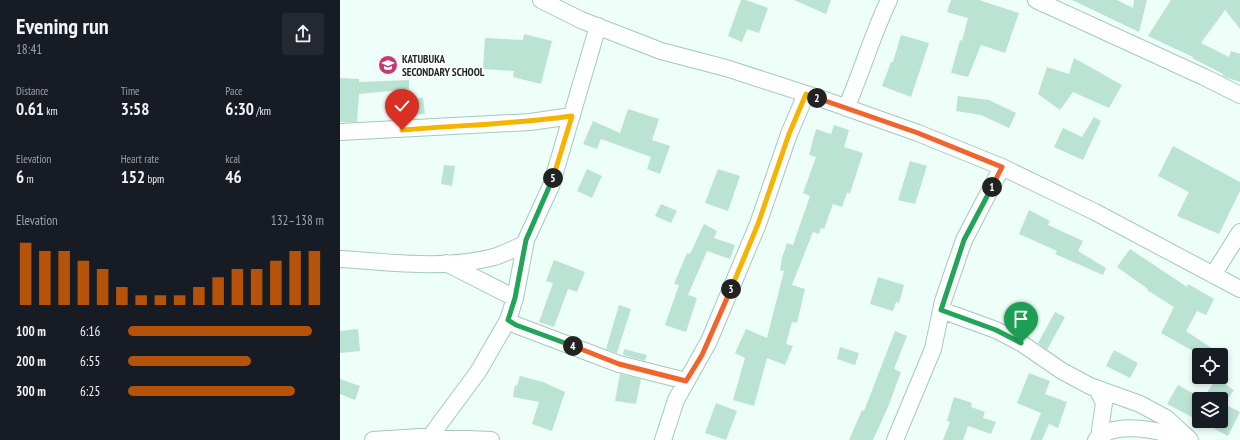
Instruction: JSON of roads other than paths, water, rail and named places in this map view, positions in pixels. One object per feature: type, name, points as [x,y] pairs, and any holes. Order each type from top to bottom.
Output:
[{"type":"street","points":[[541,0],[598,26],[661,50],[726,68],[806,94],[918,133],[1002,167],[1095,212],[1240,289]]},
{"type":"street","points":[[846,108],[858,81],[878,24],[889,0]]},
{"type":"street","points":[[1036,0],[1240,95]]},
{"type":"street","points":[[429,438],[478,372],[508,320],[515,298],[525,244],[551,186],[598,26]]},
{"type":"street","points":[[663,440],[676,400],[702,355],[758,224],[789,134],[806,94]]},
{"type":"street","points":[[340,132],[530,122],[572,116]]},
{"type":"street","points":[[895,440],[933,349],[941,310],[964,240],[1002,167]]},
{"type":"street","points":[[1213,275],[1240,232]]},
{"type":"street","points":[[340,259],[425,264],[470,262],[495,257],[525,244]]},
{"type":"street","points":[[446,263],[515,298]]},
{"type":"street","points":[[941,310],[996,330],[1021,343],[1062,371],[1097,389],[1140,404],[1166,418],[1190,440]]},
{"type":"street","points":[[508,320],[516,325],[611,361],[686,381]]},
{"type":"street","points":[[1097,389],[1104,403],[1097,438]]},
{"type":"street","points":[[1097,438],[1116,430],[1138,428],[1169,433],[1186,440]]},
{"type":"street","points":[[373,440],[429,438],[491,440]]},
{"type":"place","name":"KATUBUKA SECONDARY SCHOOL","points":[[388,65]]}]
